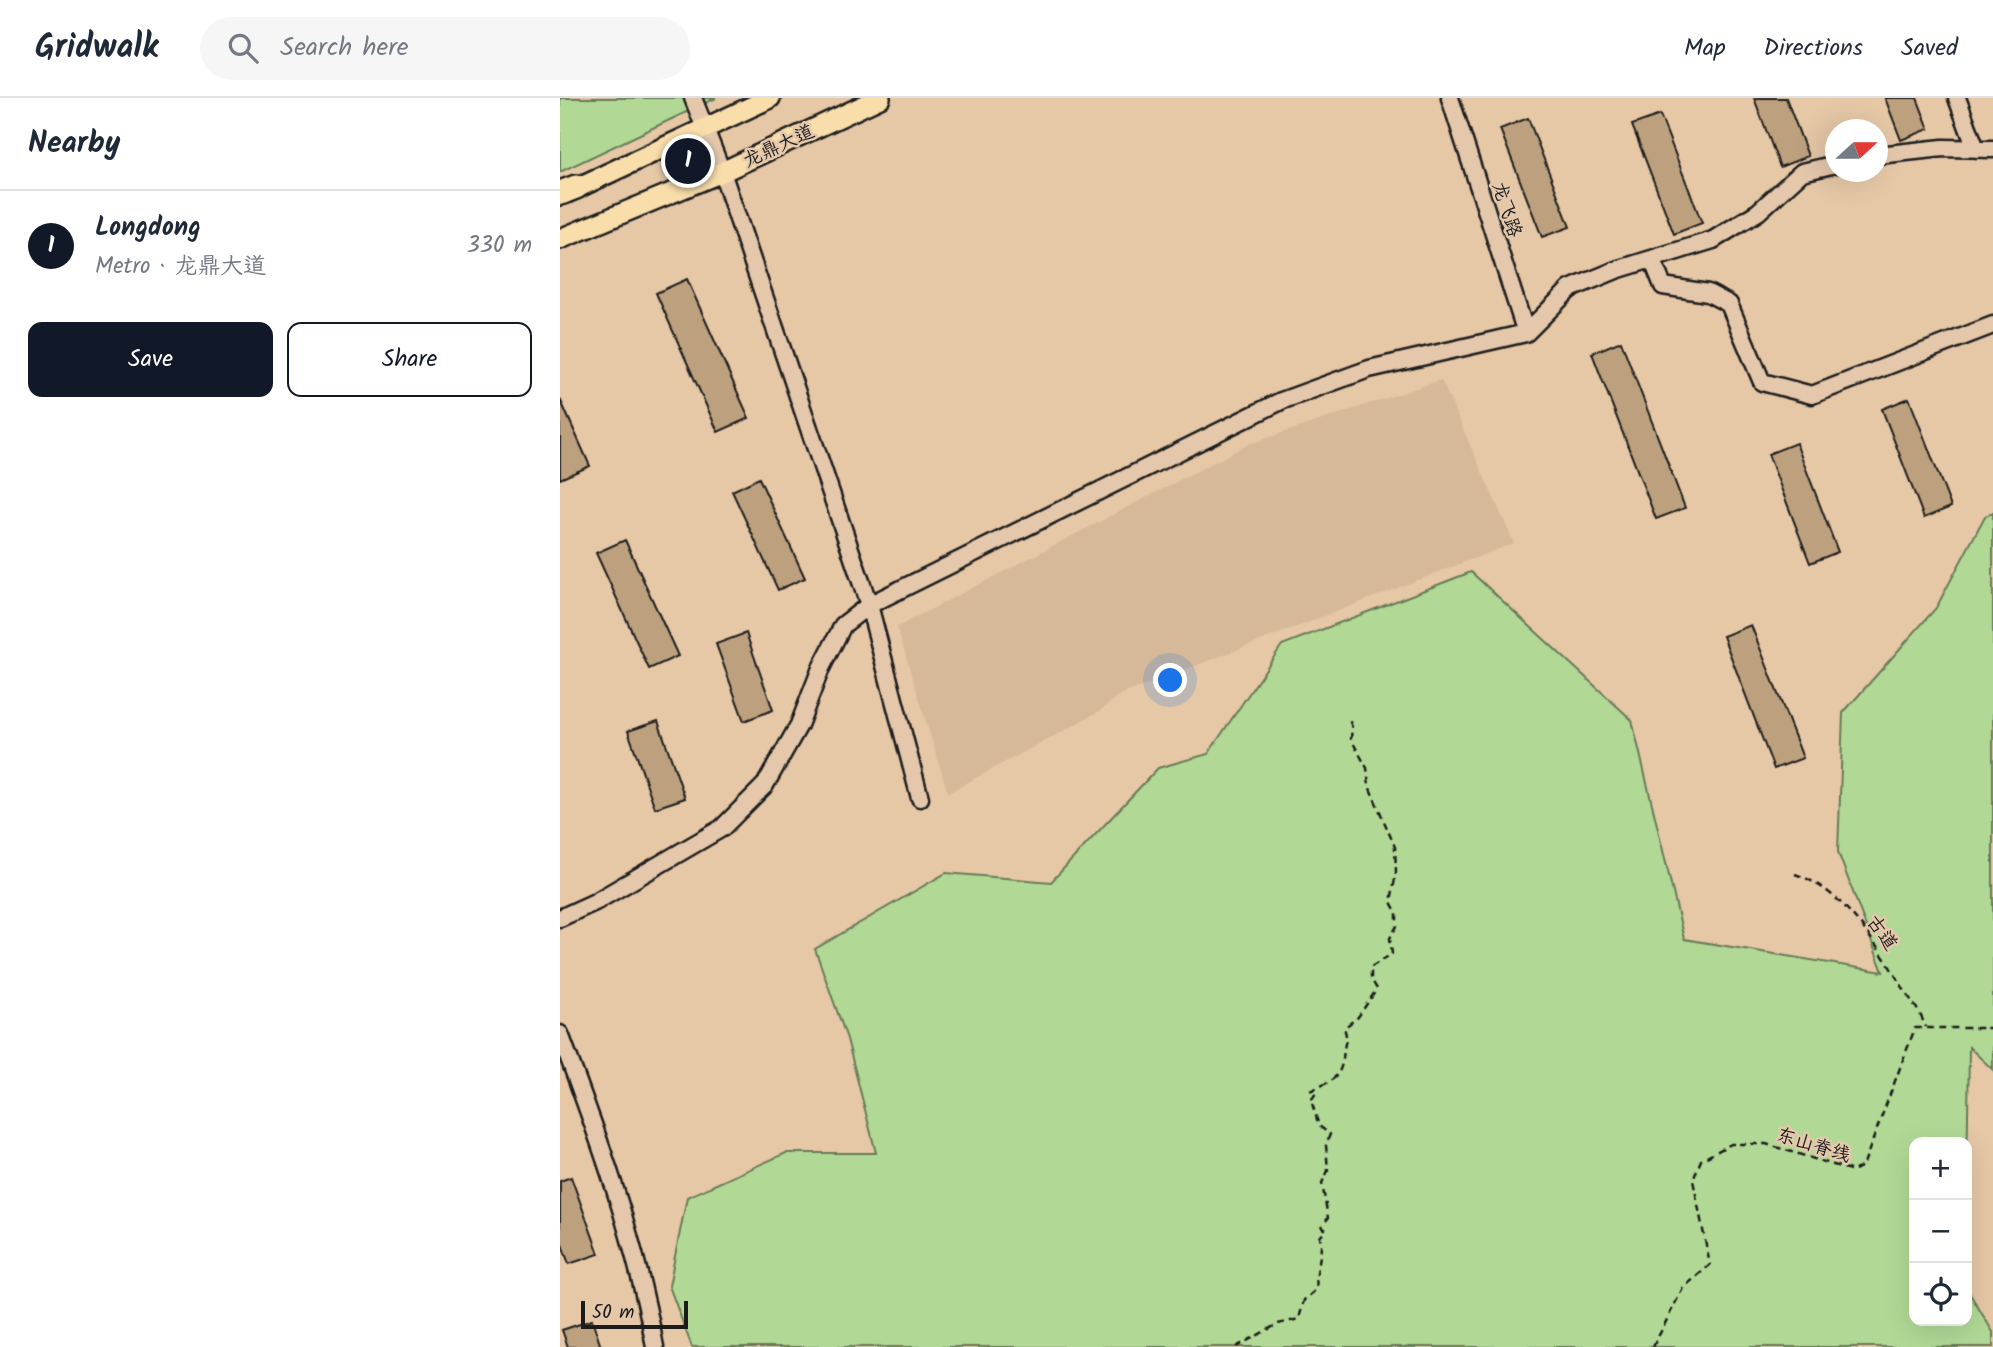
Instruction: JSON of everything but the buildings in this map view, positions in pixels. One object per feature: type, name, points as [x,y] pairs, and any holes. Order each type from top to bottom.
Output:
[{"type":"main road","points":[[565,192],[770,98]]},
{"type":"main road","name":"龙鼎大道","points":[[560,239],[722,172],[880,98]]},
{"type":"street","points":[[693,98],[722,172],[869,605],[920,798]]},
{"type":"street","name":"龙飞路","points":[[1450,98],[1527,333]]},
{"type":"street","points":[[1957,98],[1985,149]]},
{"type":"street","points":[[1888,154],[1943,148],[1985,149]]},
{"type":"street","points":[[560,918],[595,902],[722,828],[765,785],[799,725],[821,668],[843,625],[869,605],[1281,401],[1369,369],[1527,333],[1570,289],[1713,240],[1758,212],[1802,172],[1825,167]]},
{"type":"street","points":[[1652,259],[1663,286],[1708,293],[1729,304],[1762,382],[1812,395],[1993,325]]},
{"type":"street","points":[[560,1034],[592,1120],[646,1294],[655,1347]]},
{"type":"path","points":[[1236,1347],[1278,1324],[1299,1319],[1304,1300],[1317,1289],[1315,1272],[1322,1244],[1320,1237],[1328,1218],[1322,1183],[1328,1171],[1326,1145],[1330,1134],[1319,1126],[1311,1100],[1315,1095],[1310,1091],[1331,1081],[1342,1070],[1348,1037],[1344,1028],[1358,1017],[1377,989],[1371,979],[1371,967],[1392,954],[1390,938],[1397,926],[1397,913],[1391,902],[1396,872],[1395,847],[1369,786],[1367,768],[1351,739],[1352,727],[1348,717]]},
{"type":"path","name":"古道","points":[[1795,874],[1811,879],[1852,912],[1919,1012],[1926,1027]]},
{"type":"path","points":[[1926,1027],[1993,1028]]},
{"type":"path","name":"东山脊线","points":[[1653,1347],[1683,1288],[1710,1265],[1693,1180],[1701,1160],[1731,1144],[1766,1144],[1853,1171],[1863,1166],[1915,1028],[1926,1027]]},
{"type":"shaded area","points":[[1441,380],[1514,543],[1120,695],[1100,711],[948,793],[897,627],[1249,444]]},
{"type":"green space","points":[[560,98],[716,98],[560,172]]},
{"type":"green space","points":[[1993,513],[1993,1070],[1969,1047],[1968,1137],[1909,1137],[1909,1326],[1972,1326],[1972,1297],[1993,1332],[1993,1347],[692,1347],[669,1286],[687,1197],[786,1153],[876,1153],[847,1039],[815,949],[946,873],[1051,882],[1158,768],[1208,754],[1282,645],[1471,572],[1632,720],[1684,939],[1883,972],[1838,852],[1843,713],[1936,608],[1985,516]]},
{"type":"place","name":"Longdong","points":[[688,161]]}]
